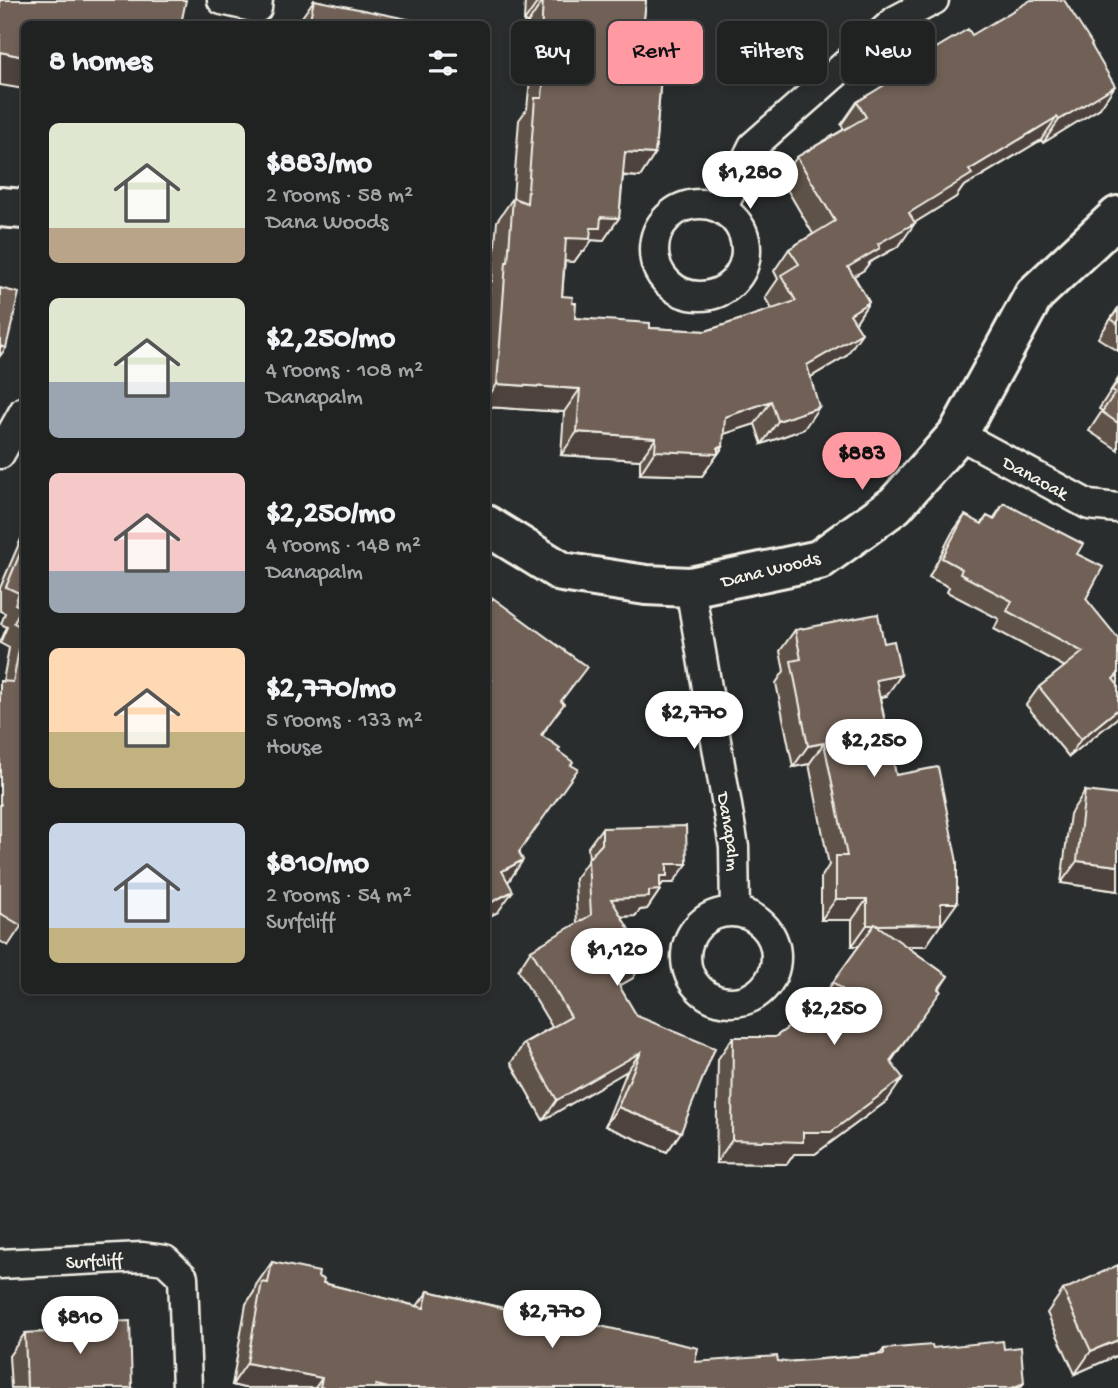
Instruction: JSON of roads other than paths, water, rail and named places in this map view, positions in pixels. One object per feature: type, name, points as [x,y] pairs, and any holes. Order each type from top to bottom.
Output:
[{"type":"street","points":[[222,0],[257,4]]},
{"type":"street","points":[[722,209],[752,146],[896,20],[934,0]]},
{"type":"street","points":[[0,207],[21,209]]},
{"type":"street","name":"Dana Woods","points":[[490,527],[562,572],[646,585],[690,587],[819,559],[895,505],[958,434],[1034,295],[1118,216]]},
{"type":"street","points":[[0,454],[21,416]]},
{"type":"street","name":"Danaoak","points":[[958,434],[1089,505],[1118,508]]},
{"type":"street","name":"Danapalm","points":[[690,587],[734,847],[735,912]]},
{"type":"street","name":"Surfcliff","points":[[0,1264],[142,1257],[165,1260],[183,1276],[187,1388]]}]
